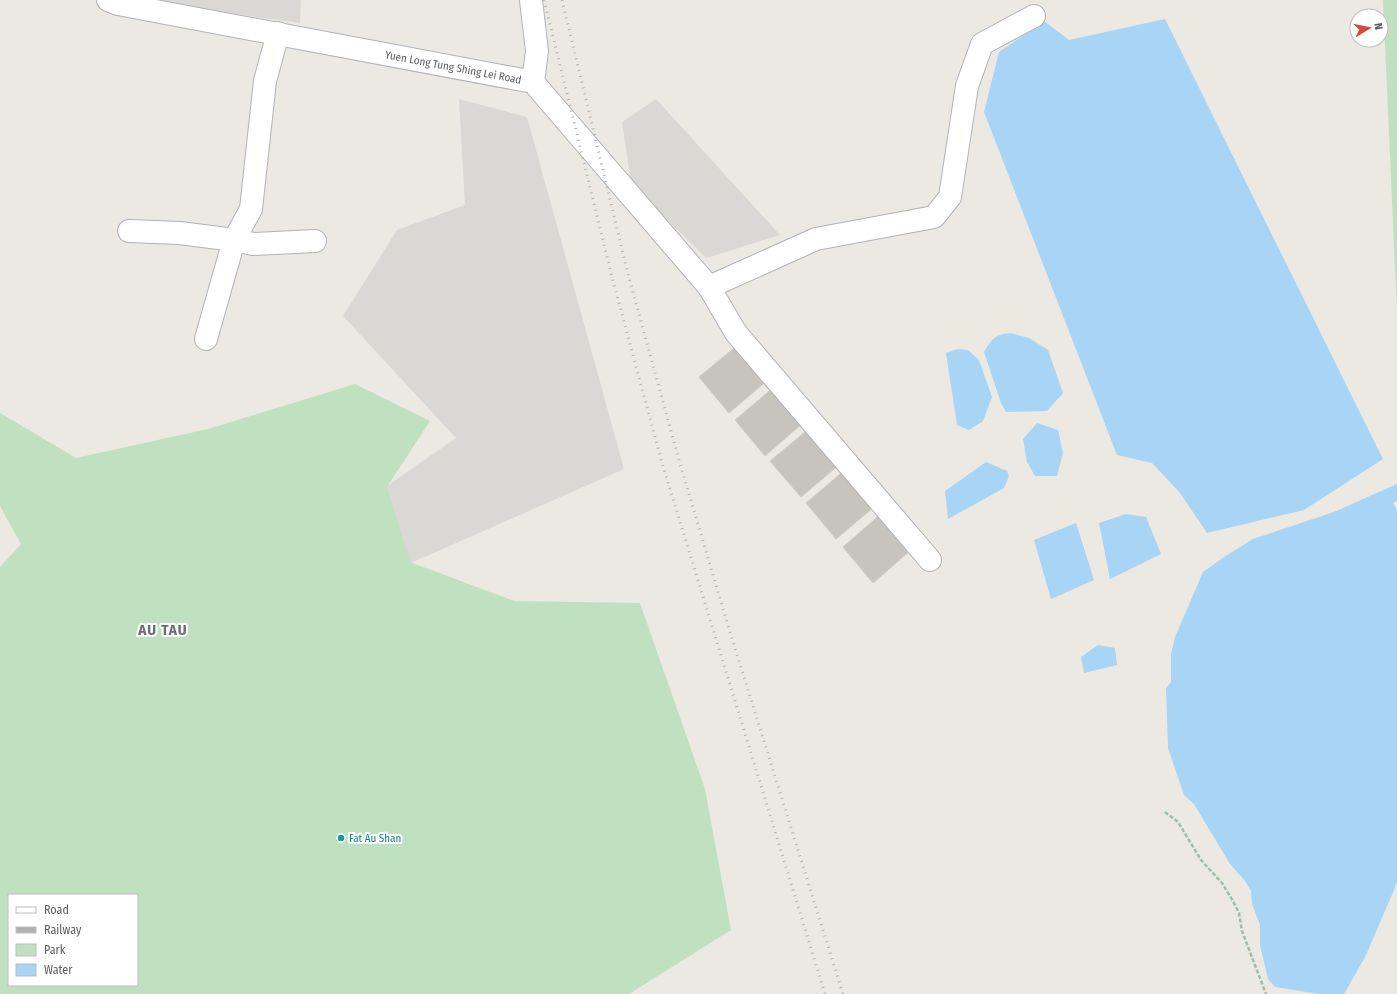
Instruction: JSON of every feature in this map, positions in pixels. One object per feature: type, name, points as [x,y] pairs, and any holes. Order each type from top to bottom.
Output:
[{"type":"street","name":"Yuen Long Tung Shing Lei Road","points":[[108,0],[118,4],[533,82],[709,287],[736,333],[930,560]]},
{"type":"street","points":[[531,0],[537,51],[533,82]]},
{"type":"street","points":[[709,287],[816,239],[934,217],[950,197],[967,86],[982,44],[1034,16]]},
{"type":"street","points":[[206,339],[234,240],[251,209],[265,81],[278,33]]},
{"type":"street","points":[[129,232],[180,233],[253,244],[315,241]]},
{"type":"path","points":[[1165,812],[1178,822],[1201,860],[1222,883],[1233,901],[1239,913],[1242,931],[1266,994]]},
{"type":"shaded area","points":[[141,0],[301,0],[300,23],[169,5]]},
{"type":"shaded area","points":[[459,99],[527,117],[624,469],[395,570],[371,497],[456,438],[343,316],[397,230],[465,205]]},
{"type":"shaded area","points":[[656,99],[780,235],[706,258],[631,184],[622,122]]},
{"type":"green space","points":[[1383,0],[1397,0],[1397,311],[1385,48],[1389,48],[1389,8],[1383,8]]},
{"type":"green space","points":[[355,384],[430,421],[387,487],[410,562],[514,601],[640,603],[705,789],[731,930],[629,994],[0,994],[0,567],[21,544],[0,506],[0,413],[76,458],[208,429]]},
{"type":"water","points":[[1165,19],[1383,459],[1304,510],[1207,533],[1180,493],[1152,463],[1117,455],[984,112],[999,52],[1044,21],[1069,40]]},
{"type":"water","points":[[1010,333],[1029,338],[1048,350],[1063,393],[1047,411],[1006,412],[1001,403],[984,352],[994,338]]},
{"type":"water","points":[[958,349],[968,350],[979,360],[992,397],[983,421],[969,430],[957,425],[946,353]]},
{"type":"water","points":[[1037,423],[1058,430],[1063,453],[1057,476],[1035,476],[1027,462],[1023,439]]},
{"type":"water","points":[[986,462],[1007,471],[1009,476],[1004,488],[948,519],[945,491]]},
{"type":"water","points":[[1397,484],[1397,501],[1393,503],[1397,510],[1397,883],[1366,955],[1344,994],[1319,994],[1275,987],[1268,979],[1260,945],[1260,925],[1252,904],[1251,891],[1245,881],[1230,864],[1194,804],[1184,795],[1168,748],[1166,688],[1171,682],[1171,654],[1175,637],[1203,572],[1224,557],[1253,539],[1334,512]]},
{"type":"water","points":[[1126,514],[1146,517],[1161,554],[1110,579],[1099,523]]},
{"type":"water","points":[[1076,523],[1094,580],[1051,599],[1034,540]]},
{"type":"water","points":[[1098,645],[1115,648],[1117,665],[1084,673],[1081,657]]},
{"type":"building","points":[[739,344],[769,379],[729,413],[699,377]]},
{"type":"building","points":[[774,387],[804,422],[765,456],[735,420]]},
{"type":"building","points":[[810,428],[840,464],[801,497],[770,461]]},
{"type":"building","points":[[845,470],[875,506],[836,539],[806,503]]},
{"type":"building","points":[[882,513],[912,549],[873,583],[843,547]]},
{"type":"railway","points":[[544,0],[612,277],[662,463],[825,994]]},
{"type":"railway","points":[[562,0],[628,274],[679,460],[729,629],[843,994]]},
{"type":"place","name":"Fat Au Shan","points":[[341,838]]},
{"type":"district","name":"AU TAU","points":[[163,630]]}]
